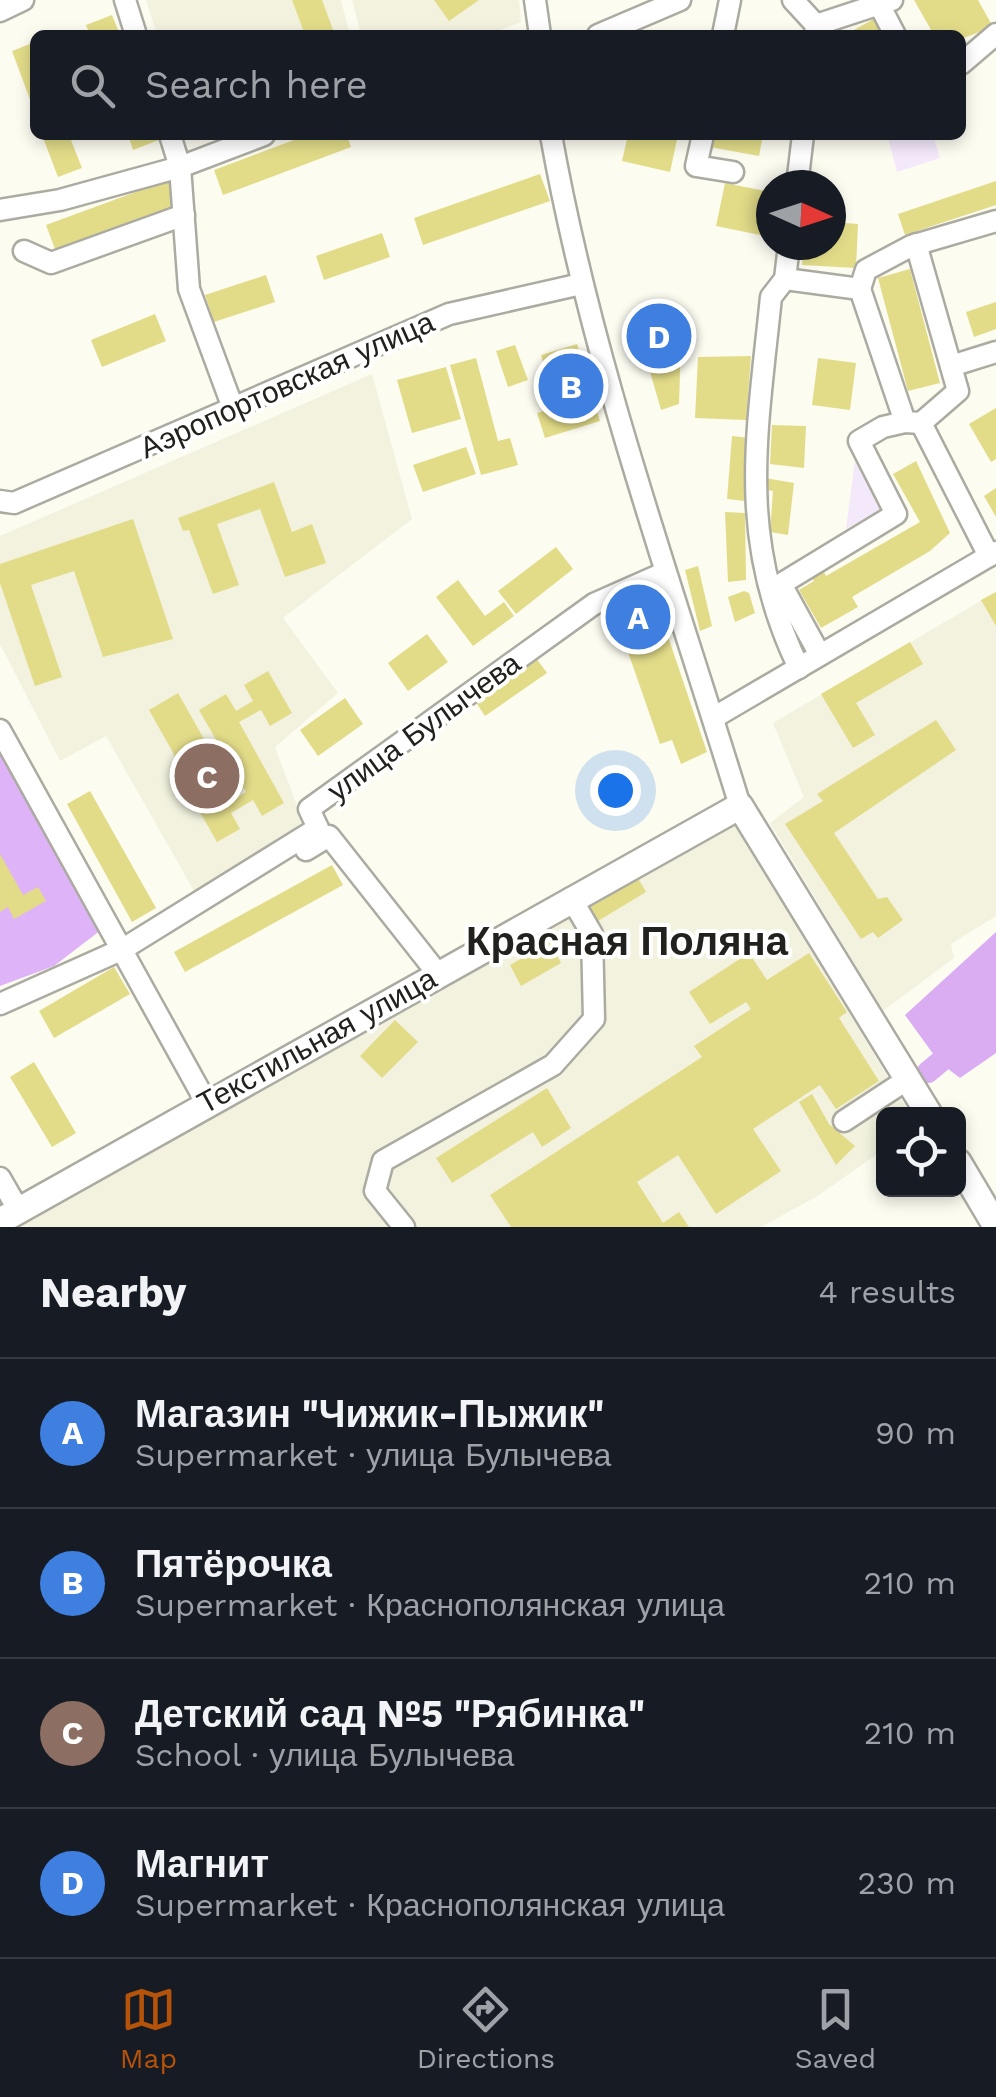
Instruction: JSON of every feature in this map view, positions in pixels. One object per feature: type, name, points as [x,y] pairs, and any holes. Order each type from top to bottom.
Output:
[{"type":"main road","name":"Текстильная улица","points":[[9,1216],[206,1102],[740,806]]},
{"type":"main road","points":[[740,806],[925,1107]]},
{"type":"main road","points":[[966,1175],[996,1224]]},
{"type":"street","points":[[0,11],[23,0]]},
{"type":"street","points":[[124,0],[134,30]]},
{"type":"street","points":[[536,0],[536,30]]},
{"type":"street","points":[[610,30],[680,0]]},
{"type":"street","points":[[724,30],[730,0]]},
{"type":"street","points":[[793,0],[816,30],[886,3],[894,30]]},
{"type":"street","points":[[966,60],[996,34]]},
{"type":"street","points":[[172,140],[180,167],[189,289],[234,408]]},
{"type":"street","points":[[0,210],[60,200],[180,167],[251,140]]},
{"type":"street","points":[[552,140],[580,284],[664,573],[740,806]]},
{"type":"street","points":[[702,140],[696,166],[733,172]]},
{"type":"street","points":[[798,170],[802,140]]},
{"type":"street","points":[[24,251],[51,263],[184,216]]},
{"type":"street","points":[[713,718],[992,554],[913,423],[860,289],[866,270],[916,244],[996,221]]},
{"type":"street","points":[[820,655],[781,584],[896,514],[859,442],[883,427],[913,423],[958,391],[916,244]]},
{"type":"street","points":[[787,260],[785,279],[772,297],[770,312],[757,438],[756,540],[776,619],[799,668]]},
{"type":"street","points":[[785,279],[860,289]]},
{"type":"street","name":"Аэропортовская улица","points":[[0,501],[14,503],[449,314],[580,284]]},
{"type":"street","points":[[951,366],[996,352]]},
{"type":"street","name":"улица Булычева","points":[[0,1004],[126,954],[318,828],[309,809],[594,604],[664,573]]},
{"type":"street","points":[[0,730],[206,1102]]},
{"type":"street","points":[[126,954],[329,836],[438,974]]},
{"type":"street","points":[[404,1227],[375,1191],[384,1161],[553,1065],[594,1019],[592,934],[571,898]]},
{"type":"street","points":[[844,1120],[908,1079]]},
{"type":"street","points":[[0,1178],[9,1216]]},
{"type":"shaded area","points":[[146,0],[341,0],[349,30],[155,30]]},
{"type":"shaded area","points":[[352,0],[519,0],[521,22],[501,30],[360,30]]},
{"type":"shaded area","points":[[889,140],[935,140],[940,158],[897,172]]},
{"type":"shaded area","points":[[372,374],[412,519],[283,618],[338,693],[275,747],[305,827],[198,898],[106,736],[60,761],[0,644],[0,536]]},
{"type":"shaded area","points":[[855,460],[881,510],[846,529]]},
{"type":"shaded area","points":[[996,592],[996,916],[951,944],[954,958],[883,1011],[770,823],[804,797],[773,723]]},
{"type":"shaded area","points":[[0,749],[101,930],[54,966],[0,986]]},
{"type":"shaded area","points":[[723,818],[748,825],[779,897],[906,1107],[876,1107],[876,1155],[816,1197],[761,1227],[0,1227]]},
{"type":"shaded area","points":[[996,932],[996,1053],[960,1078],[939,1062],[905,1015]]},
{"type":"building","points":[[292,0],[322,0],[333,30],[303,30]]},
{"type":"building","points":[[434,0],[479,0],[449,21]]},
{"type":"building","points":[[914,0],[978,0],[993,27],[966,37],[966,30],[931,30]]},
{"type":"building","points":[[112,15],[118,30],[88,30],[86,25]]},
{"type":"building","points":[[877,17],[884,30],[854,30]]},
{"type":"building","points":[[30,44],[30,100],[12,51]]},
{"type":"building","points":[[44,140],[71,140],[82,168],[58,177]]},
{"type":"building","points":[[130,140],[159,140],[133,150]]},
{"type":"building","points":[[294,140],[349,140],[351,147],[223,195],[214,170]]},
{"type":"building","points":[[627,140],[677,140],[670,172],[622,161]]},
{"type":"building","points":[[711,140],[762,140],[759,156],[710,147]]},
{"type":"building","points":[[540,174],[550,201],[423,245],[414,218]]},
{"type":"building","points":[[171,179],[180,204],[55,249],[46,225]]},
{"type":"building","points":[[996,181],[996,205],[905,235],[898,214]]},
{"type":"building","points":[[725,183],[756,189],[756,234],[716,226]]},
{"type":"building","points":[[846,223],[858,224],[856,268],[802,265],[802,260],[846,260]]},
{"type":"building","points":[[382,233],[390,257],[324,280],[316,256]]},
{"type":"building","points":[[910,269],[940,383],[908,391],[878,278]]},
{"type":"building","points":[[266,275],[275,302],[214,322],[205,295]]},
{"type":"building","points":[[996,302],[996,329],[974,337],[966,312]]},
{"type":"building","points":[[682,309],[679,404],[661,410],[634,316]]},
{"type":"building","points":[[155,314],[166,341],[102,367],[91,340]]},
{"type":"building","points":[[577,344],[584,368],[576,370],[584,394],[591,392],[600,421],[545,438],[537,413],[557,407],[541,355]]},
{"type":"building","points":[[515,345],[528,380],[508,387],[496,351]]},
{"type":"building","points":[[751,356],[746,420],[695,418],[698,357]]},
{"type":"building","points":[[476,358],[498,441],[510,438],[518,465],[481,475],[450,365]]},
{"type":"building","points":[[818,358],[856,363],[850,410],[812,405]]},
{"type":"building","points":[[446,367],[461,419],[412,433],[397,380]]},
{"type":"building","points":[[996,408],[996,459],[991,462],[969,424]]},
{"type":"building","points":[[772,425],[806,426],[804,468],[770,464]]},
{"type":"building","points":[[732,436],[750,438],[745,501],[727,499]]},
{"type":"building","points":[[466,447],[476,474],[423,492],[413,465]]},
{"type":"building","points":[[916,461],[950,533],[930,551],[852,597],[858,607],[821,628],[799,590],[814,581],[810,575],[822,568],[826,576],[920,522],[893,474]]},
{"type":"building","points":[[765,478],[794,483],[788,535],[770,532],[773,491],[766,490]]},
{"type":"building","points":[[274,482],[292,532],[312,524],[326,563],[285,577],[260,509],[217,524],[239,585],[213,594],[189,530],[183,531],[178,518]]},
{"type":"building","points":[[996,488],[996,517],[984,496]]},
{"type":"building","points":[[725,512],[745,513],[746,580],[728,582]]},
{"type":"building","points":[[133,519],[173,639],[103,657],[74,571],[31,585],[62,677],[35,686],[0,583],[0,564]]},
{"type":"building","points":[[556,547],[573,569],[516,614],[498,591]]},
{"type":"building","points":[[698,566],[712,626],[700,631],[685,570]]},
{"type":"building","points":[[458,580],[485,616],[504,602],[514,616],[473,646],[436,597]]},
{"type":"building","points":[[651,586],[707,752],[681,764],[672,740],[660,744],[611,603]]},
{"type":"building","points":[[996,592],[996,626],[981,600]]},
{"type":"building","points":[[749,593],[755,613],[735,622],[728,597]]},
{"type":"building","points":[[427,634],[448,662],[408,691],[388,663]]},
{"type":"building","points":[[910,642],[923,664],[856,703],[875,735],[853,748],[821,694]]},
{"type":"building","points":[[536,658],[547,673],[485,716],[475,701]]},
{"type":"building","points":[[268,671],[292,713],[270,726],[261,710],[239,722],[284,803],[262,816],[253,800],[231,813],[240,829],[217,842],[193,800],[218,786],[228,803],[246,792],[199,710],[226,694],[236,711],[253,701],[244,685]]},
{"type":"building","points":[[178,693],[213,755],[184,772],[149,710]]},
{"type":"building","points":[[345,698],[363,724],[318,756],[300,730]]},
{"type":"building","points":[[936,720],[956,750],[834,833],[878,899],[887,897],[903,920],[878,938],[873,932],[861,939],[785,824],[823,801],[817,794]]},
{"type":"building","points":[[90,791],[156,908],[132,922],[67,804]]},
{"type":"building","points":[[0,854],[23,895],[38,887],[46,901],[14,919],[8,907],[0,912]]},
{"type":"building","points":[[332,865],[343,885],[185,972],[174,952]]},
{"type":"building","points":[[635,873],[646,892],[598,921],[586,902]]},
{"type":"building","points":[[550,942],[561,963],[521,986],[510,965]]},
{"type":"building","points":[[749,953],[767,980],[809,953],[847,1012],[839,1018],[879,1081],[836,1109],[820,1085],[753,1129],[781,1171],[716,1214],[678,1155],[637,1182],[663,1223],[679,1212],[689,1227],[511,1227],[490,1195],[702,1057],[694,1046],[751,1009],[746,1002],[710,1024],[689,992]]},
{"type":"building","points":[[114,967],[130,994],[54,1038],[39,1011]]},
{"type":"building","points":[[395,1020],[418,1042],[382,1078],[360,1056]]},
{"type":"building","points":[[34,1062],[76,1133],[52,1147],[10,1077]]},
{"type":"building","points":[[547,1088],[571,1128],[542,1147],[533,1132],[452,1183],[436,1158]]},
{"type":"building","points":[[812,1094],[829,1124],[855,1146],[836,1165],[799,1102]]},
{"type":"waterway","points":[[928,1072],[996,1015]]},
{"type":"place","name":"Магнит","points":[[659,336]]},
{"type":"place","name":"Пятёрочка","points":[[571,386]]},
{"type":"place","name":"Магазин \"Чижик-Пыжик\"","points":[[638,617]]},
{"type":"place","name":"Детский сад №5 \"Рябинка\"","points":[[207,776]]},
{"type":"district","name":"Красная Поляна","points":[[627,941]]}]
